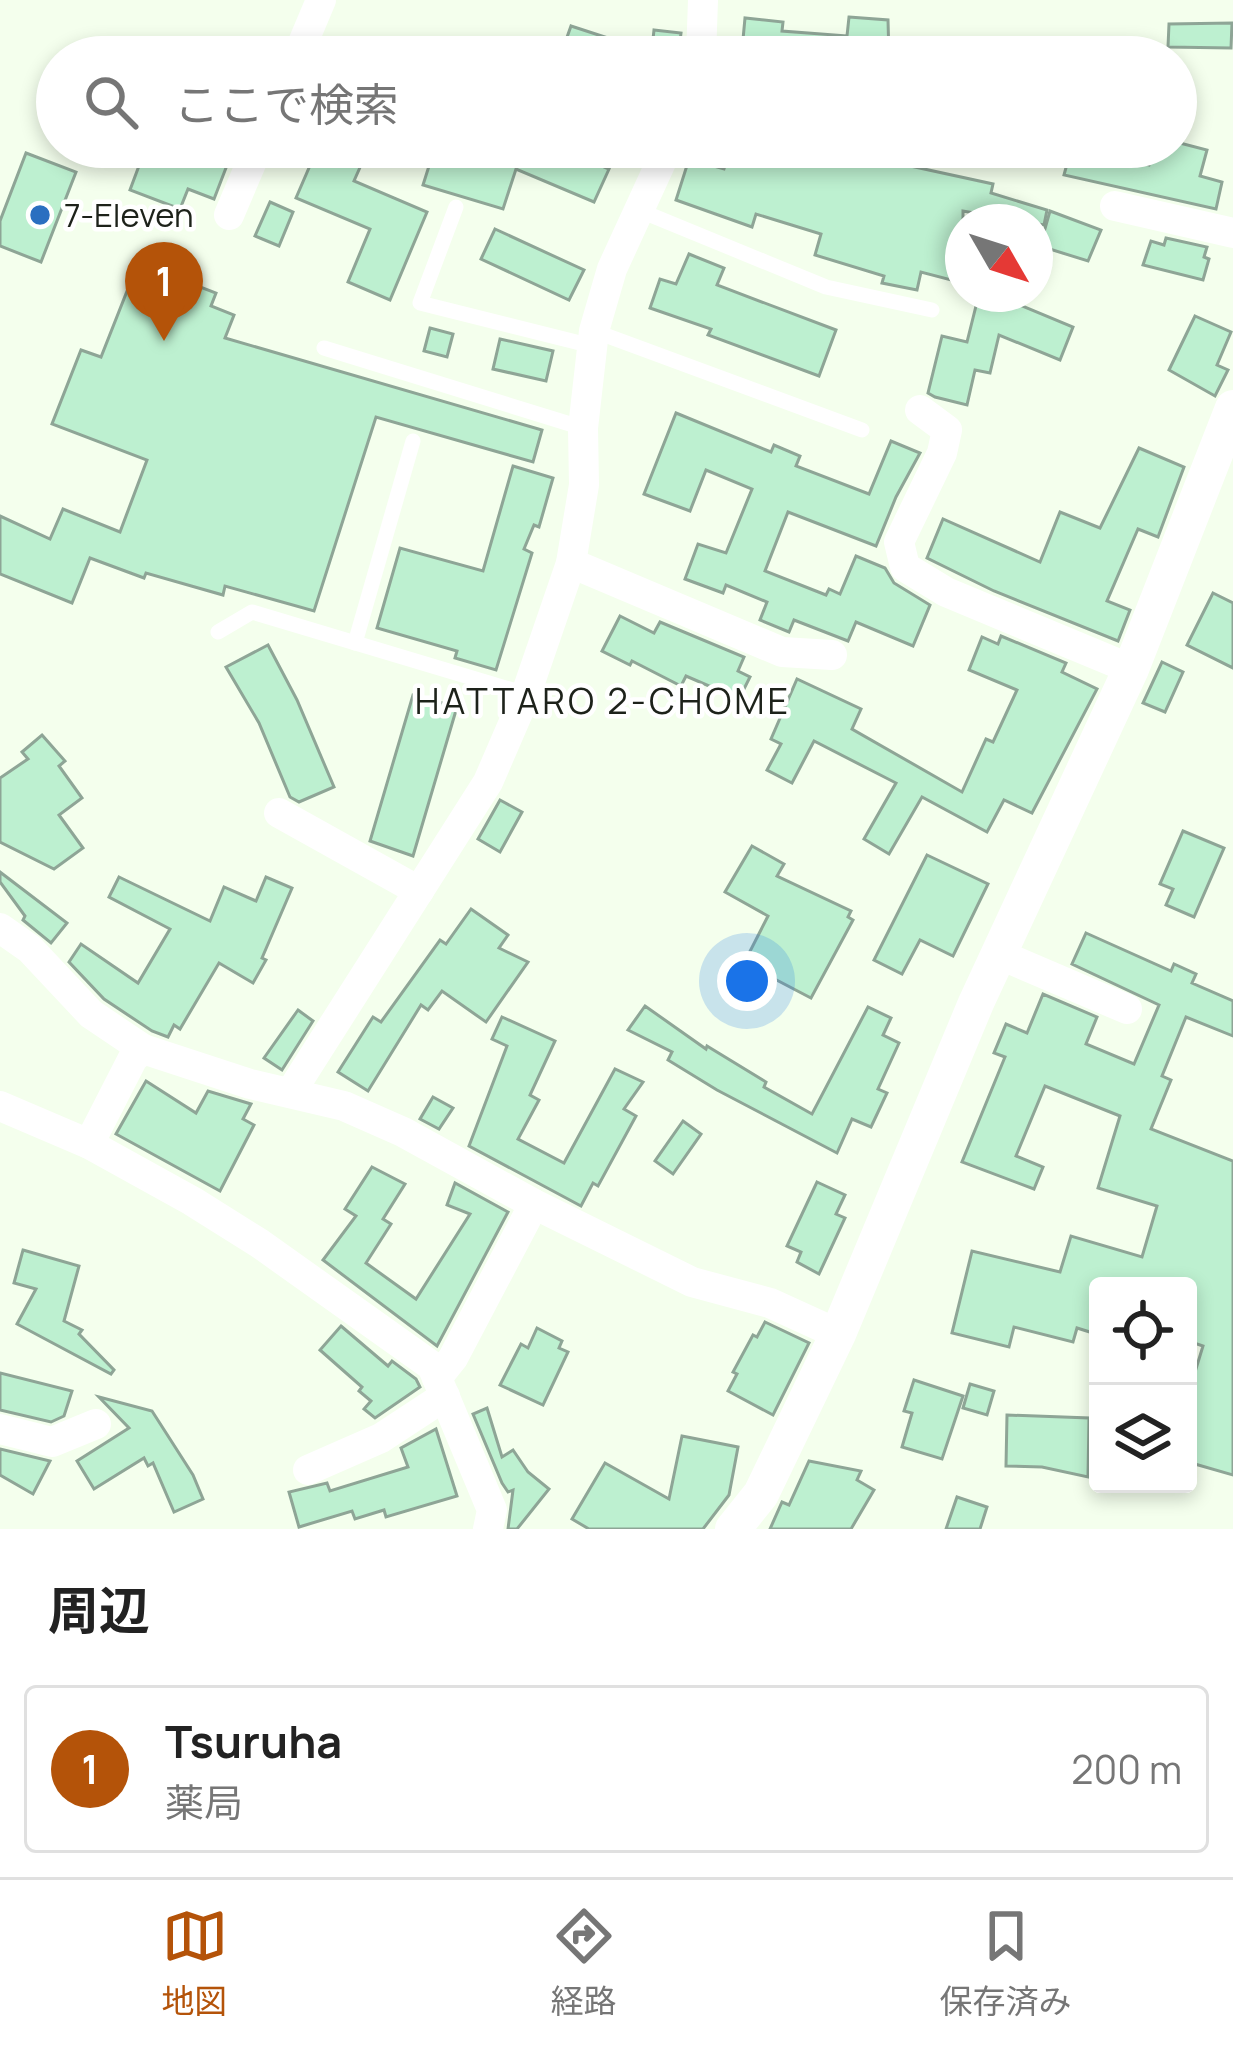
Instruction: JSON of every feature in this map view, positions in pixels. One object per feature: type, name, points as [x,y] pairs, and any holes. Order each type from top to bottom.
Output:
[{"type":"street","points":[[305,36],[321,0]]},
{"type":"street","points":[[702,36],[703,0]]},
{"type":"street","points":[[229,215],[249,168]]},
{"type":"street","points":[[292,1093],[488,782],[526,694],[571,563],[584,485],[593,338],[612,269],[657,168]]},
{"type":"street","points":[[1114,206],[1233,233]]},
{"type":"street","points":[[733,1529],[760,1494],[838,1334],[998,954],[1131,669],[1233,408]]},
{"type":"street","points":[[920,410],[946,430],[942,453],[898,542],[905,567],[946,592],[1131,669]]},
{"type":"street","points":[[571,563],[782,652],[832,655]]},
{"type":"street","points":[[279,813],[419,891]]},
{"type":"street","points":[[0,928],[30,949],[91,1014],[143,1049],[250,1084],[344,1106],[692,1282],[770,1303],[838,1334]]},
{"type":"street","points":[[998,954],[1126,1009]]},
{"type":"street","points":[[89,1144],[133,1058],[143,1049]]},
{"type":"street","points":[[0,1106],[89,1144],[259,1243],[432,1366],[492,1510],[488,1529]]},
{"type":"street","points":[[308,1470],[381,1438],[441,1387],[534,1204]]},
{"type":"street","points":[[0,1429],[52,1442],[96,1424]]},
{"type":"lane","points":[[456,207],[419,303],[593,338],[862,430]]},
{"type":"lane","points":[[636,209],[826,287],[932,310]]},
{"type":"lane","points":[[324,347],[584,428]]},
{"type":"lane","points":[[355,643],[413,441]]},
{"type":"lane","points":[[218,632],[252,612],[526,694]]},
{"type":"building","points":[[849,17],[888,20],[888,36],[847,36]]},
{"type":"building","points":[[745,18],[783,22],[782,31],[847,36],[743,36]]},
{"type":"building","points":[[1232,23],[1231,48],[1197,47],[1197,36],[1168,36],[1169,24]]},
{"type":"building","points":[[571,26],[602,36],[567,36]]},
{"type":"building","points":[[654,30],[681,33],[681,36],[653,36]]},
{"type":"building","points":[[1197,147],[1207,150],[1200,176],[1222,182],[1216,209],[1064,175],[1066,168],[1197,168]]},
{"type":"building","points":[[26,153],[36,157],[36,168],[76,172],[41,262],[0,246],[0,221]]},
{"type":"building","points":[[138,168],[226,168],[214,199],[188,189],[180,209],[130,190]]},
{"type":"building","points":[[309,168],[360,168],[354,181],[427,212],[390,300],[348,282],[370,229],[296,198]]},
{"type":"building","points":[[428,168],[609,169],[594,202],[516,169],[503,209],[423,185]]},
{"type":"building","points":[[686,168],[919,168],[993,184],[991,193],[1027,204],[945,204],[945,278],[921,272],[917,290],[882,283],[884,276],[815,255],[821,234],[756,214],[752,227],[676,200]]},
{"type":"building","points":[[270,202],[293,212],[279,246],[255,236]]},
{"type":"building","points":[[1053,212],[1101,230],[1088,261],[1053,250]]},
{"type":"building","points":[[495,229],[584,270],[569,300],[481,259]]},
{"type":"building","points":[[1166,238],[1207,247],[1203,280],[1143,265],[1151,241],[1164,245]]},
{"type":"building","points":[[689,254],[724,268],[717,285],[836,330],[819,376],[650,308],[660,279],[676,284]]},
{"type":"building","points":[[159,271],[216,293],[211,306],[234,315],[225,338],[542,430],[533,462],[376,417],[314,611],[225,586],[223,595],[146,573],[144,578],[90,558],[72,603],[0,574],[0,516],[50,539],[63,509],[120,532],[147,460],[52,424],[81,350],[101,357],[133,276],[154,284]]},
{"type":"building","points":[[974,312],[1037,312],[1073,327],[1060,360],[999,335],[990,373],[975,370],[967,405],[928,393],[942,336],[967,342]]},
{"type":"building","points":[[1195,316],[1231,332],[1217,365],[1228,370],[1215,396],[1169,370]]},
{"type":"building","points":[[430,328],[453,334],[447,357],[424,351]]},
{"type":"building","points":[[500,339],[553,351],[546,381],[493,369]]},
{"type":"building","points":[[676,413],[771,452],[774,445],[800,456],[796,466],[869,494],[891,441],[920,453],[876,546],[788,512],[765,571],[826,595],[829,589],[840,594],[856,556],[885,568],[894,583],[930,605],[913,646],[856,622],[848,641],[794,620],[789,632],[760,620],[767,602],[726,585],[723,593],[685,579],[698,544],[726,553],[752,489],[706,470],[690,511],[644,494]]},
{"type":"building","points":[[1139,448],[1184,467],[1158,537],[1138,529],[1107,601],[1130,610],[1118,641],[927,558],[943,519],[1040,562],[1060,512],[1100,528]]},
{"type":"building","points":[[513,466],[553,478],[539,527],[534,525],[524,549],[532,553],[496,670],[455,658],[457,651],[377,628],[400,548],[483,571]]},
{"type":"building","points":[[1213,593],[1233,603],[1233,668],[1187,645]]},
{"type":"building","points":[[620,616],[654,633],[660,622],[744,657],[738,671],[750,677],[739,699],[686,676],[681,686],[602,651]]},
{"type":"building","points":[[1001,636],[1066,663],[1062,672],[1097,689],[1032,813],[1004,800],[987,832],[922,797],[889,854],[864,839],[896,783],[814,741],[792,783],[767,770],[781,744],[771,739],[797,679],[861,709],[852,729],[962,792],[986,739],[993,742],[1017,690],[969,670],[982,637],[998,644]]},
{"type":"building","points":[[268,645],[334,787],[299,802],[290,797],[259,723],[226,667]]},
{"type":"building","points":[[1162,662],[1183,672],[1165,712],[1143,703]]},
{"type":"building","points":[[413,695],[457,707],[413,856],[370,841]]},
{"type":"building","points":[[42,735],[65,761],[59,766],[82,798],[59,815],[83,848],[54,869],[0,842],[0,778],[28,759],[22,752]]},
{"type":"building","points":[[500,800],[522,812],[500,852],[478,839]]},
{"type":"building","points":[[1183,831],[1224,848],[1194,917],[1166,905],[1173,889],[1160,884]]},
{"type":"building","points":[[752,846],[784,864],[777,876],[851,911],[848,917],[853,920],[811,998],[744,963],[768,916],[725,892]]},
{"type":"building","points":[[927,855],[988,884],[953,956],[920,940],[902,974],[874,960]]},
{"type":"building","points":[[0,872],[67,923],[51,943],[23,920],[25,916],[0,882]]},
{"type":"building","points":[[119,877],[210,921],[224,887],[256,901],[266,877],[292,888],[253,983],[219,963],[180,1029],[174,1025],[168,1037],[104,999],[69,962],[81,944],[138,983],[170,929],[109,897]]},
{"type":"building","points":[[471,909],[508,935],[499,948],[528,962],[486,1022],[442,991],[428,1010],[421,1005],[368,1091],[338,1072],[373,1017],[381,1022],[440,940],[446,944]]},
{"type":"building","points":[[1086,933],[1171,971],[1174,964],[1196,974],[1192,983],[1233,1001],[1233,1036],[1186,1017],[1162,1076],[1171,1080],[1151,1129],[1233,1161],[1233,1475],[1197,1465],[1197,1366],[1203,1346],[1197,1344],[1197,1277],[1089,1277],[1089,1332],[1077,1328],[1073,1342],[1014,1327],[1009,1347],[952,1333],[972,1251],[1060,1272],[1071,1236],[1142,1257],[1157,1206],[1098,1188],[1120,1116],[1045,1086],[1016,1156],[1043,1167],[1034,1189],[962,1162],[1005,1057],[994,1053],[1006,1024],[1027,1033],[1043,994],[1097,1017],[1086,1044],[1134,1064],[1159,1005],[1072,964]]},
{"type":"building","points":[[645,1006],[812,1114],[868,1007],[891,1018],[883,1035],[899,1043],[878,1089],[887,1093],[871,1127],[852,1119],[837,1153],[717,1090],[668,1060],[672,1052],[628,1030]]},
{"type":"building","points":[[298,1010],[313,1021],[282,1070],[264,1058]]},
{"type":"building","points":[[502,1017],[555,1041],[530,1095],[539,1100],[518,1139],[564,1163],[615,1069],[643,1082],[624,1109],[636,1116],[598,1186],[593,1183],[581,1206],[469,1146],[507,1046],[492,1039]]},
{"type":"building","points":[[146,1081],[196,1113],[208,1091],[251,1104],[243,1119],[254,1125],[220,1191],[116,1134]]},
{"type":"building","points":[[433,1097],[453,1108],[439,1129],[420,1119]]},
{"type":"building","points":[[683,1121],[701,1134],[673,1174],[655,1161]]},
{"type":"building","points":[[372,1167],[405,1184],[383,1219],[391,1224],[366,1263],[416,1299],[470,1214],[447,1205],[455,1183],[508,1212],[437,1346],[323,1260],[356,1216],[345,1209]]},
{"type":"building","points":[[817,1182],[845,1195],[836,1214],[845,1218],[819,1274],[797,1262],[801,1252],[787,1246]]},
{"type":"building","points":[[23,1250],[79,1266],[64,1321],[82,1330],[79,1334],[114,1370],[111,1374],[17,1324],[36,1289],[14,1283]]},
{"type":"building","points":[[765,1322],[809,1343],[773,1415],[728,1391],[737,1374],[733,1372]]},
{"type":"building","points":[[341,1326],[388,1366],[392,1361],[416,1379],[420,1387],[375,1418],[364,1409],[371,1401],[359,1391],[362,1387],[320,1350]]},
{"type":"building","points":[[537,1328],[562,1341],[559,1348],[568,1352],[543,1405],[500,1385],[521,1344],[528,1348]]},
{"type":"building","points":[[0,1373],[72,1391],[64,1416],[51,1422],[0,1410]]},
{"type":"building","points":[[914,1380],[963,1396],[942,1459],[902,1447],[912,1413],[904,1411]]},
{"type":"building","points":[[970,1384],[994,1391],[987,1415],[963,1408]]},
{"type":"building","points":[[99,1397],[152,1411],[203,1499],[174,1512],[153,1463],[148,1466],[144,1458],[94,1489],[77,1461],[129,1428]]},
{"type":"building","points":[[487,1408],[502,1457],[513,1450],[528,1472],[549,1489],[517,1529],[508,1529],[513,1490],[508,1492],[502,1483],[473,1414]]},
{"type":"building","points":[[1007,1415],[1089,1418],[1088,1477],[1042,1467],[1006,1466]]},
{"type":"building","points":[[436,1429],[457,1496],[386,1517],[384,1510],[355,1519],[352,1511],[299,1527],[289,1492],[327,1483],[330,1491],[408,1467],[401,1448]]},
{"type":"building","points":[[682,1436],[738,1447],[729,1495],[703,1529],[589,1529],[572,1519],[605,1463],[669,1499]]},
{"type":"building","points":[[0,1449],[50,1461],[33,1494],[0,1475]]},
{"type":"building","points":[[809,1461],[861,1471],[857,1480],[874,1490],[851,1529],[770,1529],[782,1502],[789,1505]]},
{"type":"building","points":[[957,1497],[987,1507],[980,1529],[946,1529]]},
{"type":"place","name":"7-Eleven","points":[[40,215]]},
{"type":"place","name":"Tsuruha","points":[[164,341]]},
{"type":"district","name":"HATTARO 2-CHOME","points":[[603,701]]}]
